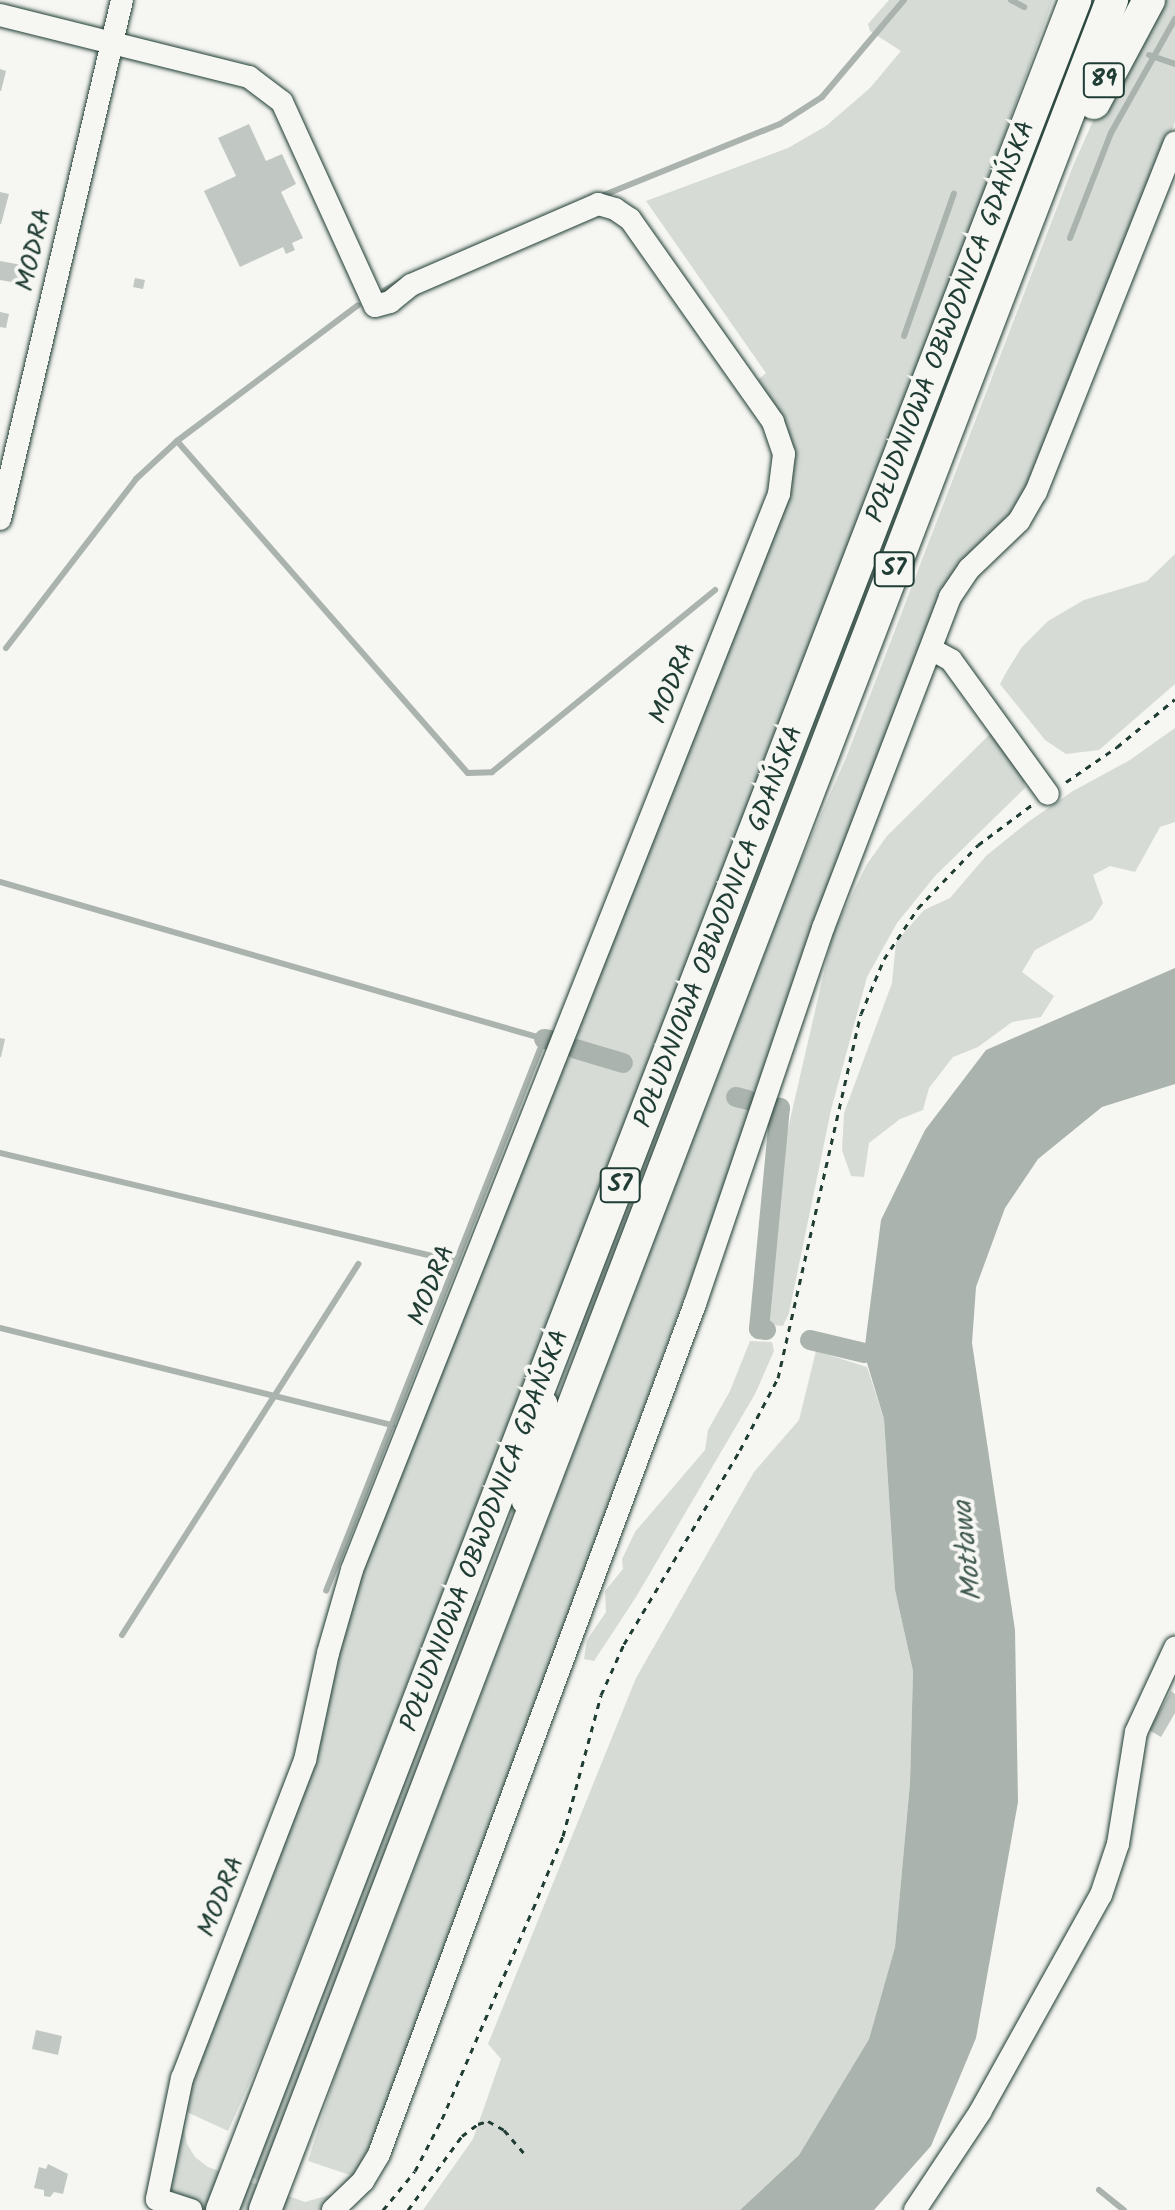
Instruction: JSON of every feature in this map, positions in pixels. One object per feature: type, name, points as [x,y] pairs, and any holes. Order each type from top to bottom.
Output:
[{"type":"highway","name":"POŁUDNIOWA OBWODNICA GDAŃSKA","points":[[222,2210],[1075,0]]},
{"type":"highway","name":"POŁUDNIOWA OBWODNICA GDAŃSKA","points":[[268,2199],[1112,0]]},
{"type":"highway","name":"89","points":[[1031,213],[1066,163],[1112,64],[1149,0]]},
{"type":"street","name":"MODRA","points":[[0,519],[122,0]]},
{"type":"street","points":[[0,15],[113,41]]},
{"type":"street","name":"MODRA","points":[[113,41],[249,77],[282,102],[375,306],[390,302],[411,285],[598,204],[630,219],[773,422],[784,454],[779,494],[352,1570],[328,1653],[305,1760],[182,2078],[150,2204],[191,2210]]},
{"type":"street","points":[[333,2210],[363,2181],[379,2154],[695,1304],[823,928],[950,597],[969,569],[1019,521],[1036,492],[1175,143]]},
{"type":"street","points":[[931,649],[951,660],[1048,794]]},
{"type":"street","points":[[495,1608],[562,1335]]},
{"type":"street","points":[[461,1593],[595,1348]]},
{"type":"street","points":[[915,2210],[980,2112],[1101,1895],[1118,1844],[1136,1732],[1175,1648]]},
{"type":"path","points":[[383,2210],[415,2171],[442,2119],[527,1923],[563,1836],[601,1695],[624,1644],[740,1450],[778,1378],[861,1014],[884,959],[918,908],[978,845],[1117,747],[1175,699]]},
{"type":"path","points":[[408,2210],[462,2136],[478,2124],[488,2121],[504,2130],[524,2153]]},
{"type":"shaded area","points":[[889,0],[1053,0],[972,225],[776,735],[264,2051],[228,2131],[187,2112],[184,2129],[187,2144],[195,2157],[208,2167],[305,2202],[333,2194],[350,2175],[308,2161],[337,2070],[794,876],[846,758],[1073,166],[1097,112],[1159,0],[1175,0],[1175,122],[1024,501],[965,565],[760,1090],[367,2163],[323,2210],[193,2210],[169,2188],[177,2126],[353,1591],[774,532],[779,411],[758,380],[766,373],[646,201],[788,148],[826,126],[870,88],[901,51],[870,31],[868,24]]},
{"type":"shaded area","points":[[1089,0],[1100,0],[584,1344],[573,1339]]},
{"type":"shaded area","points":[[1175,554],[1175,684],[1099,750],[1066,754],[1045,740],[1000,684],[1007,671],[1022,647],[1048,621],[1084,600],[1147,581]]},
{"type":"shaded area","points":[[1175,728],[1175,822],[1160,827],[1135,872],[1110,866],[1093,875],[1103,903],[1092,920],[1035,950],[1022,972],[1054,996],[1041,1017],[1012,1022],[978,1047],[953,1057],[929,1088],[923,1110],[900,1119],[869,1143],[864,1177],[851,1176],[842,1150],[844,1113],[892,983],[896,942],[924,910],[950,898],[986,856],[1028,822],[1073,791],[1130,760]]},
{"type":"shaded area","points":[[990,734],[1022,769],[1025,788],[935,876],[897,923],[867,977],[831,1110],[789,1313],[783,1326],[774,1325],[765,1316],[765,1303],[787,1133],[833,933],[867,864],[887,836]]},
{"type":"shaded area","points":[[750,1341],[772,1342],[774,1351],[755,1394],[636,1597],[594,1661],[584,1659],[587,1640],[606,1612],[605,1591],[623,1569],[622,1559],[635,1532],[705,1450],[708,1430],[730,1391]]},
{"type":"shaded area","points":[[816,1351],[867,1367],[884,1419],[895,1590],[913,1671],[910,1783],[895,1947],[869,2039],[799,2155],[740,2210],[423,2210],[473,2139],[501,2059],[488,2044],[636,1678],[754,1472],[799,1420]]},
{"type":"shaded area","points":[[472,1598],[485,1603],[262,2181],[248,2176]]},
{"type":"water","name":"Motława","points":[[1175,968],[1175,1084],[1102,1107],[1038,1159],[1005,1208],[976,1287],[972,1343],[1015,1630],[1018,1802],[976,2038],[931,2146],[874,2210],[740,2210],[799,2155],[869,2039],[895,1947],[910,1783],[913,1671],[895,1590],[884,1419],[864,1353],[881,1220],[925,1130],[986,1050]]},
{"type":"building","points":[[0,69],[6,71],[1,91],[0,91]]},
{"type":"building","points":[[249,124],[266,161],[282,154],[296,184],[281,192],[303,238],[292,243],[295,250],[286,254],[283,247],[240,267],[204,191],[236,176],[218,138]]},
{"type":"building","points":[[0,192],[9,194],[1,224],[0,224]]},
{"type":"building","points":[[0,261],[27,266],[23,284],[0,280]]},
{"type":"building","points":[[135,278],[145,280],[143,289],[133,287]]},
{"type":"building","points":[[0,312],[9,314],[6,328],[0,327]]},
{"type":"building","points":[[0,1038],[5,1039],[1,1057],[0,1057]]},
{"type":"building","points":[[1171,1691],[1175,1694],[1175,1713],[1161,1737],[1149,1730]]},
{"type":"building","points":[[36,2030],[62,2036],[58,2055],[32,2049]]},
{"type":"building","points":[[48,2164],[68,2174],[63,2194],[54,2192],[50,2197],[44,2196],[44,2190],[34,2188],[39,2167],[46,2169]]},
{"type":"waterway","points":[[599,197],[780,124],[822,97],[904,0]]},
{"type":"waterway","points":[[1011,0],[1024,7]]},
{"type":"waterway","points":[[1070,238],[1111,133],[1175,19]]},
{"type":"waterway","points":[[1149,55],[1175,64]]},
{"type":"waterway","points":[[904,336],[954,193]]},
{"type":"waterway","points":[[385,290],[401,281]]},
{"type":"waterway","points":[[6,648],[136,479],[177,441],[358,305]]},
{"type":"waterway","points":[[177,441],[468,773],[492,772],[715,590]]},
{"type":"waterway","points":[[0,882],[544,1039],[326,1591]]},
{"type":"waterway","points":[[544,1039],[550,1040]]},
{"type":"waterway","points":[[576,1049],[623,1063]]},
{"type":"waterway","points":[[736,1097],[748,1100]]},
{"type":"waterway","points":[[766,1330],[759,1329],[780,1108],[774,1107]]},
{"type":"waterway","points":[[0,1153],[454,1261]]},
{"type":"waterway","points":[[122,1635],[358,1264]]},
{"type":"waterway","points":[[0,1328],[392,1425]]},
{"type":"waterway","points":[[810,1340],[864,1353]]},
{"type":"waterway","points":[[1099,2190],[1124,2210]]}]
